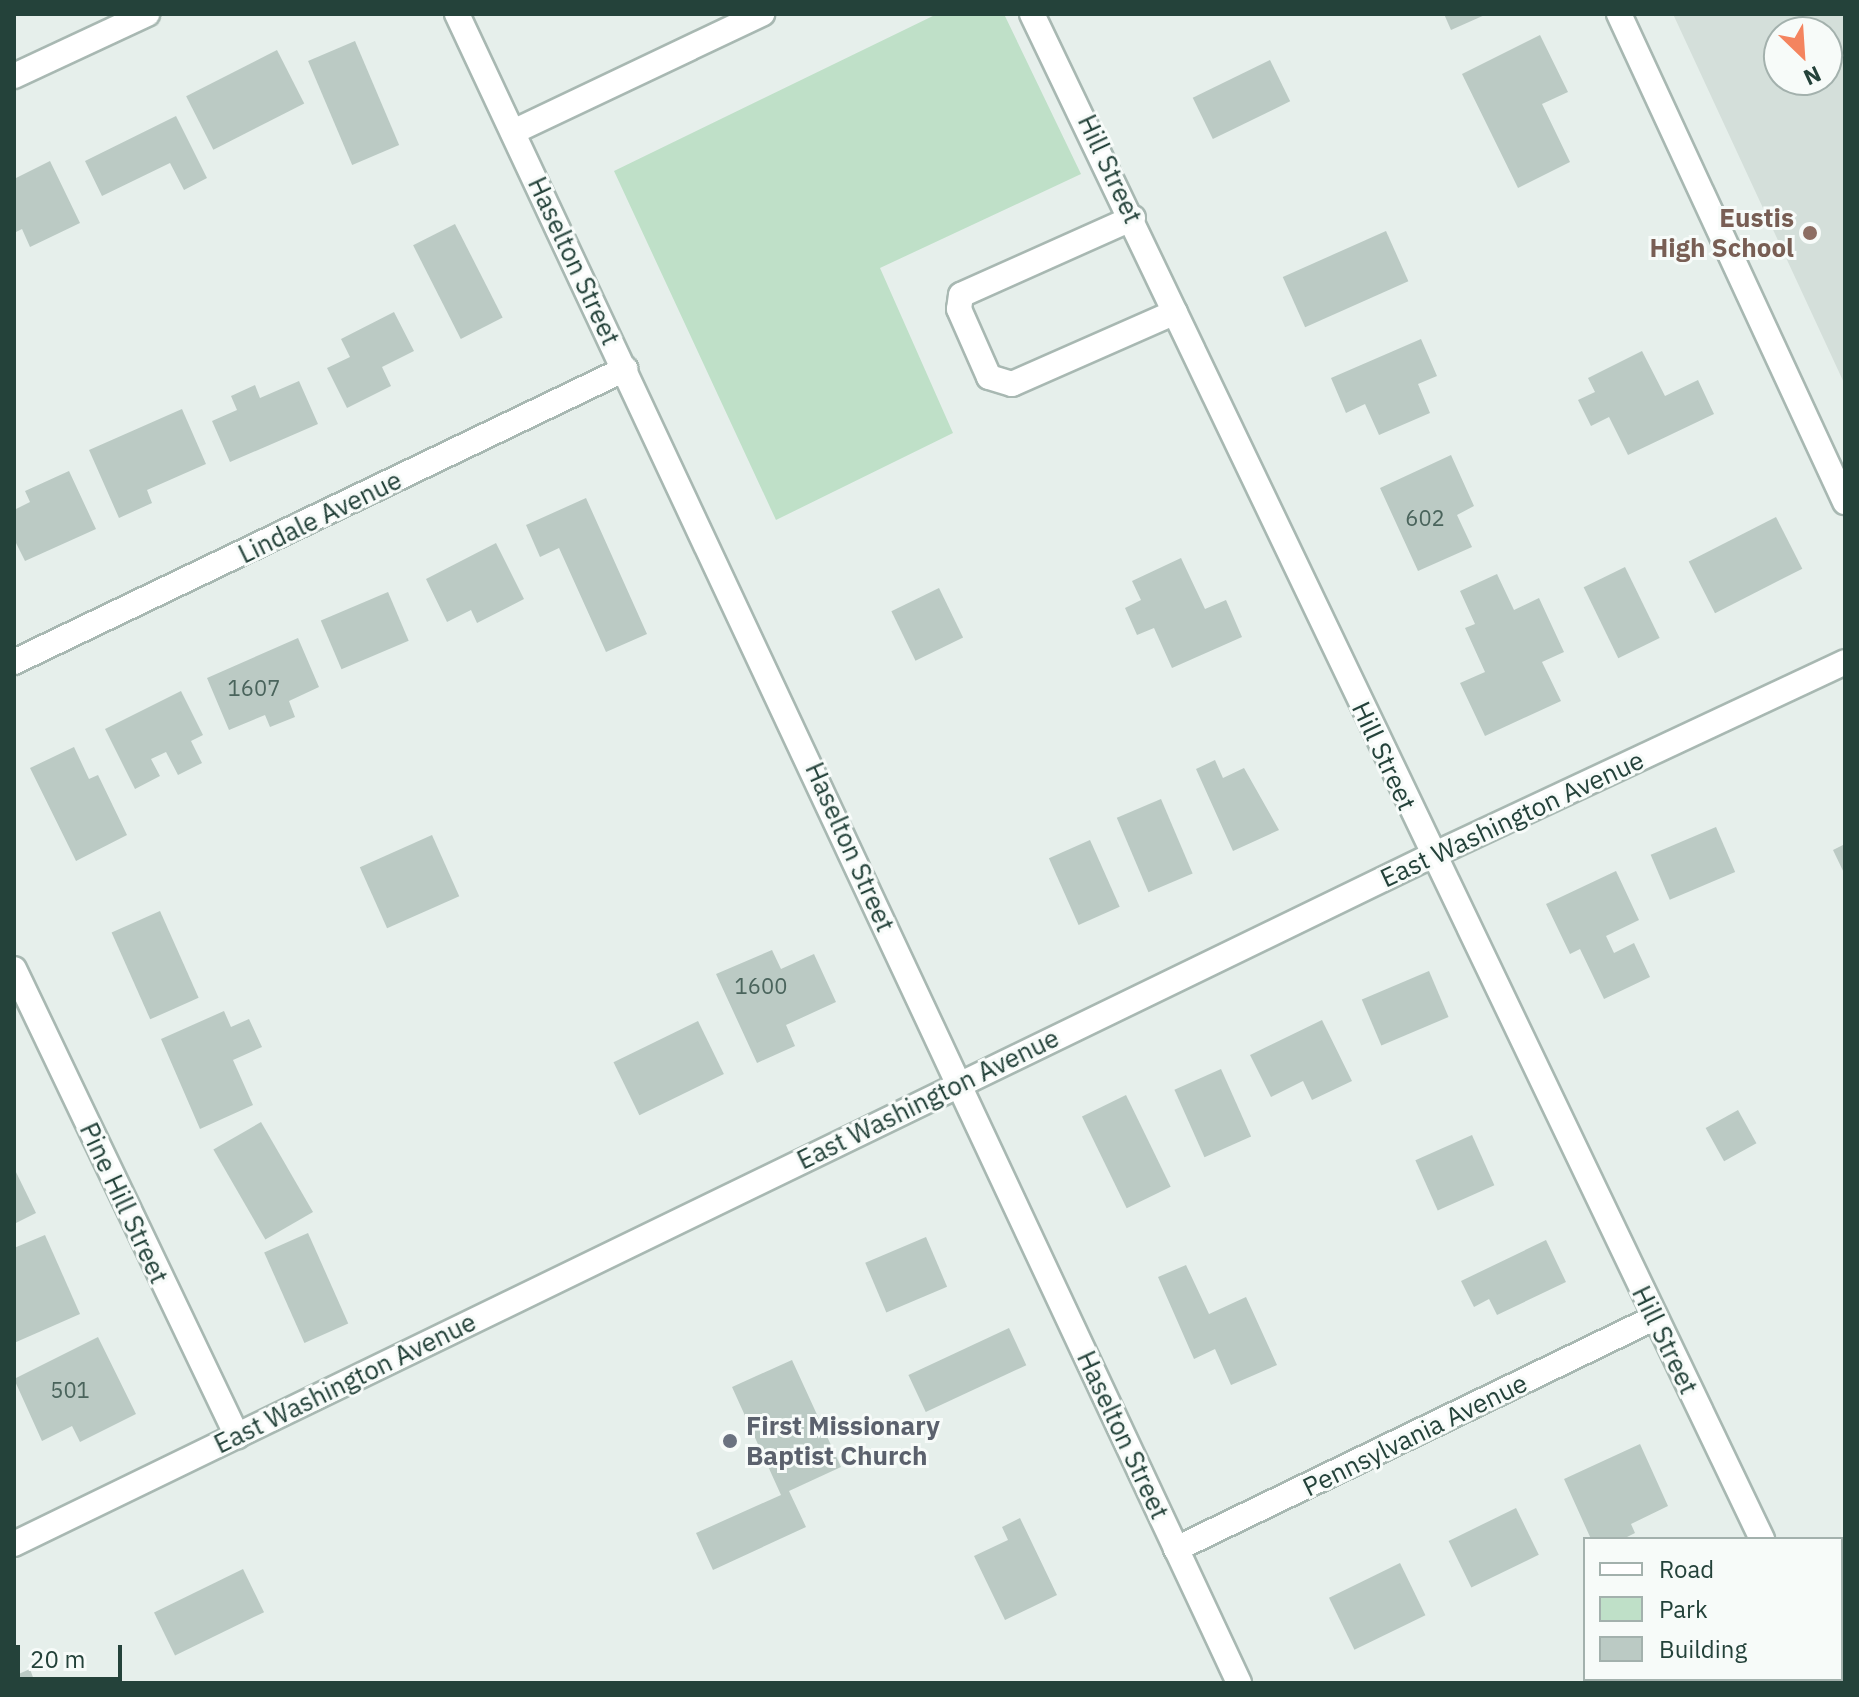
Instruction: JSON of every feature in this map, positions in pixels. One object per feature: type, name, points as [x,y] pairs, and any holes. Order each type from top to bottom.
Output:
[{"type":"street","points":[[14,76],[147,14]]},
{"type":"street","name":"Haselton Street","points":[[457,14],[1239,1683]]},
{"type":"street","points":[[513,132],[762,14]]},
{"type":"street","name":"Hill Street","points":[[1032,14],[1133,218],[1431,856],[1761,1537]]},
{"type":"street","points":[[1619,14],[1845,502]]},
{"type":"street","points":[[1133,218],[961,295],[959,309],[989,377],[1012,384],[1175,312]]},
{"type":"street","name":"Lindale Avenue","points":[[14,662],[625,369]]},
{"type":"street","name":"East Washington Avenue","points":[[14,1544],[1431,856],[1845,662]]},
{"type":"street","name":"Pine Hill Street","points":[[14,969],[237,1436]]},
{"type":"street","name":"Pennsylvania Avenue","points":[[1176,1549],[1654,1318]]},
{"type":"shaded area","name":"Eustis High School","points":[[1673,14],[1845,14],[1845,385]]},
{"type":"green space","points":[[937,14],[1004,14],[1081,174],[880,268],[953,433],[776,520],[614,171]]},
{"type":"building","points":[[1444,14],[1487,14],[1451,30]]},
{"type":"building","points":[[1540,35],[1568,92],[1542,104],[1570,162],[1518,188],[1462,74]]},
{"type":"building","points":[[355,41],[399,145],[352,165],[308,61]]},
{"type":"building","points":[[277,50],[304,103],[213,150],[186,96]]},
{"type":"building","points":[[1270,60],[1290,101],[1213,139],[1193,98]]},
{"type":"building","points":[[176,116],[207,178],[184,190],[170,163],[102,196],[85,161]]},
{"type":"building","points":[[50,161],[80,223],[30,247],[22,229],[14,233],[14,179]]},
{"type":"building","points":[[455,224],[503,318],[461,339],[413,245]]},
{"type":"building","points":[[1386,231],[1408,281],[1305,327],[1283,277]]},
{"type":"building","points":[[394,312],[414,351],[382,367],[391,386],[347,408],[327,368],[350,357],[341,339]]},
{"type":"building","points":[[1421,339],[1437,376],[1418,384],[1430,413],[1379,435],[1365,404],[1346,413],[1331,378]]},
{"type":"building","points":[[1642,351],[1665,396],[1698,380],[1714,414],[1628,455],[1609,417],[1591,426],[1578,400],[1595,392],[1588,378]]},
{"type":"building","points":[[299,381],[318,424],[230,462],[212,421],[237,410],[231,396],[255,385],[260,398]]},
{"type":"building","points":[[182,409],[206,464],[147,490],[152,503],[119,518],[89,450]]},
{"type":"building","points":[[1451,455],[1474,506],[1457,515],[1472,547],[1418,571],[1380,488]]},
{"type":"building","points":[[69,471],[96,529],[25,561],[14,539],[14,510],[30,502],[25,491]]},
{"type":"building","points":[[586,498],[647,634],[606,652],[559,548],[540,557],[526,525]]},
{"type":"building","points":[[1776,517],[1802,569],[1715,613],[1689,561]]},
{"type":"building","points":[[496,543],[524,599],[477,623],[471,610],[447,622],[426,579]]},
{"type":"building","points":[[1181,558],[1205,609],[1226,600],[1242,637],[1172,668],[1154,628],[1137,635],[1125,608],[1141,600],[1132,581]]},
{"type":"building","points":[[1625,567],[1660,638],[1618,658],[1584,587]]},
{"type":"building","points":[[1497,574],[1514,610],[1539,598],[1564,652],[1542,662],[1561,701],[1485,736],[1460,683],[1485,672],[1465,628],[1475,624],[1460,591]]},
{"type":"building","points":[[939,588],[963,637],[915,661],[891,611]]},
{"type":"building","points":[[388,592],[409,641],[342,669],[321,621]]},
{"type":"building","points":[[298,638],[319,687],[289,701],[295,717],[270,727],[265,715],[229,730],[207,678]]},
{"type":"building","points":[[181,691],[203,735],[191,741],[202,763],[178,775],[166,752],[151,759],[160,776],[135,789],[105,729]]},
{"type":"building","points":[[74,747],[89,779],[98,775],[127,835],[76,861],[30,768]]},
{"type":"building","points":[[1215,760],[1223,778],[1244,768],[1279,830],[1233,851],[1196,769]]},
{"type":"building","points":[[1161,799],[1193,874],[1148,892],[1117,818]]},
{"type":"building","points":[[1716,827],[1735,872],[1670,900],[1651,855]]},
{"type":"building","points":[[432,835],[459,896],[387,928],[360,867]]},
{"type":"building","points":[[1090,840],[1120,907],[1079,925],[1049,858]]},
{"type":"building","points":[[1845,844],[1845,875],[1833,850]]},
{"type":"building","points":[[1616,871],[1639,920],[1606,936],[1614,953],[1634,943],[1650,977],[1604,999],[1580,949],[1570,954],[1546,904]]},
{"type":"building","points":[[160,911],[199,998],[150,1019],[112,933]]},
{"type":"building","points":[[772,950],[781,969],[814,954],[836,1002],[786,1025],[795,1046],[757,1063],[716,974]]},
{"type":"building","points":[[1429,971],[1449,1017],[1381,1046],[1362,1000]]},
{"type":"building","points":[[224,1011],[231,1027],[249,1019],[262,1047],[233,1060],[253,1105],[200,1129],[161,1039]]},
{"type":"building","points":[[1322,1020],[1352,1081],[1312,1100],[1303,1081],[1271,1097],[1250,1055]]},
{"type":"building","points":[[698,1021],[724,1074],[639,1115],[614,1062]]},
{"type":"building","points":[[1221,1069],[1251,1137],[1205,1157],[1174,1090]]},
{"type":"building","points":[[1126,1095],[1171,1187],[1127,1208],[1082,1116]]},
{"type":"building","points":[[1738,1110],[1756,1143],[1724,1161],[1706,1128]]},
{"type":"building","points":[[261,1122],[313,1212],[265,1240],[213,1150]]},
{"type":"building","points":[[1472,1135],[1494,1185],[1438,1210],[1415,1160]]},
{"type":"building","points":[[14,1168],[36,1213],[14,1224]]},
{"type":"building","points":[[308,1233],[348,1323],[304,1343],[264,1253]]},
{"type":"building","points":[[45,1235],[80,1314],[14,1343],[14,1248]]},
{"type":"building","points":[[926,1237],[947,1287],[886,1312],[865,1263]]},
{"type":"building","points":[[1546,1240],[1566,1282],[1497,1315],[1489,1299],[1474,1307],[1461,1281]]},
{"type":"building","points":[[1186,1265],[1209,1314],[1246,1297],[1277,1365],[1231,1385],[1215,1349],[1194,1359],[1158,1277]]},
{"type":"building","points":[[1009,1328],[1026,1365],[926,1412],[908,1375]]},
{"type":"building","points":[[98,1337],[136,1414],[80,1442],[72,1426],[42,1441],[14,1379]]},
{"type":"building","points":[[792,1360],[841,1467],[789,1491],[806,1527],[713,1570],[696,1533],[781,1495],[732,1387]]},
{"type":"building","points":[[1640,1444],[1668,1506],[1631,1524],[1635,1533],[1627,1537],[1590,1537],[1564,1479]]},
{"type":"building","points":[[1516,1508],[1539,1555],[1471,1588],[1449,1541]]},
{"type":"building","points":[[1020,1518],[1057,1595],[1005,1620],[974,1556],[1008,1540],[1002,1527]]},
{"type":"building","points":[[1400,1563],[1425,1615],[1354,1650],[1329,1598]]},
{"type":"building","points":[[243,1569],[264,1612],[175,1656],[154,1612]]},
{"type":"building","points":[[30,1669],[35,1683],[14,1683],[14,1676]]},
{"type":"place","name":"Eustis High School","points":[[1810,233]]},
{"type":"place","name":"First Missionary Baptist Church","points":[[730,1441]]}]
